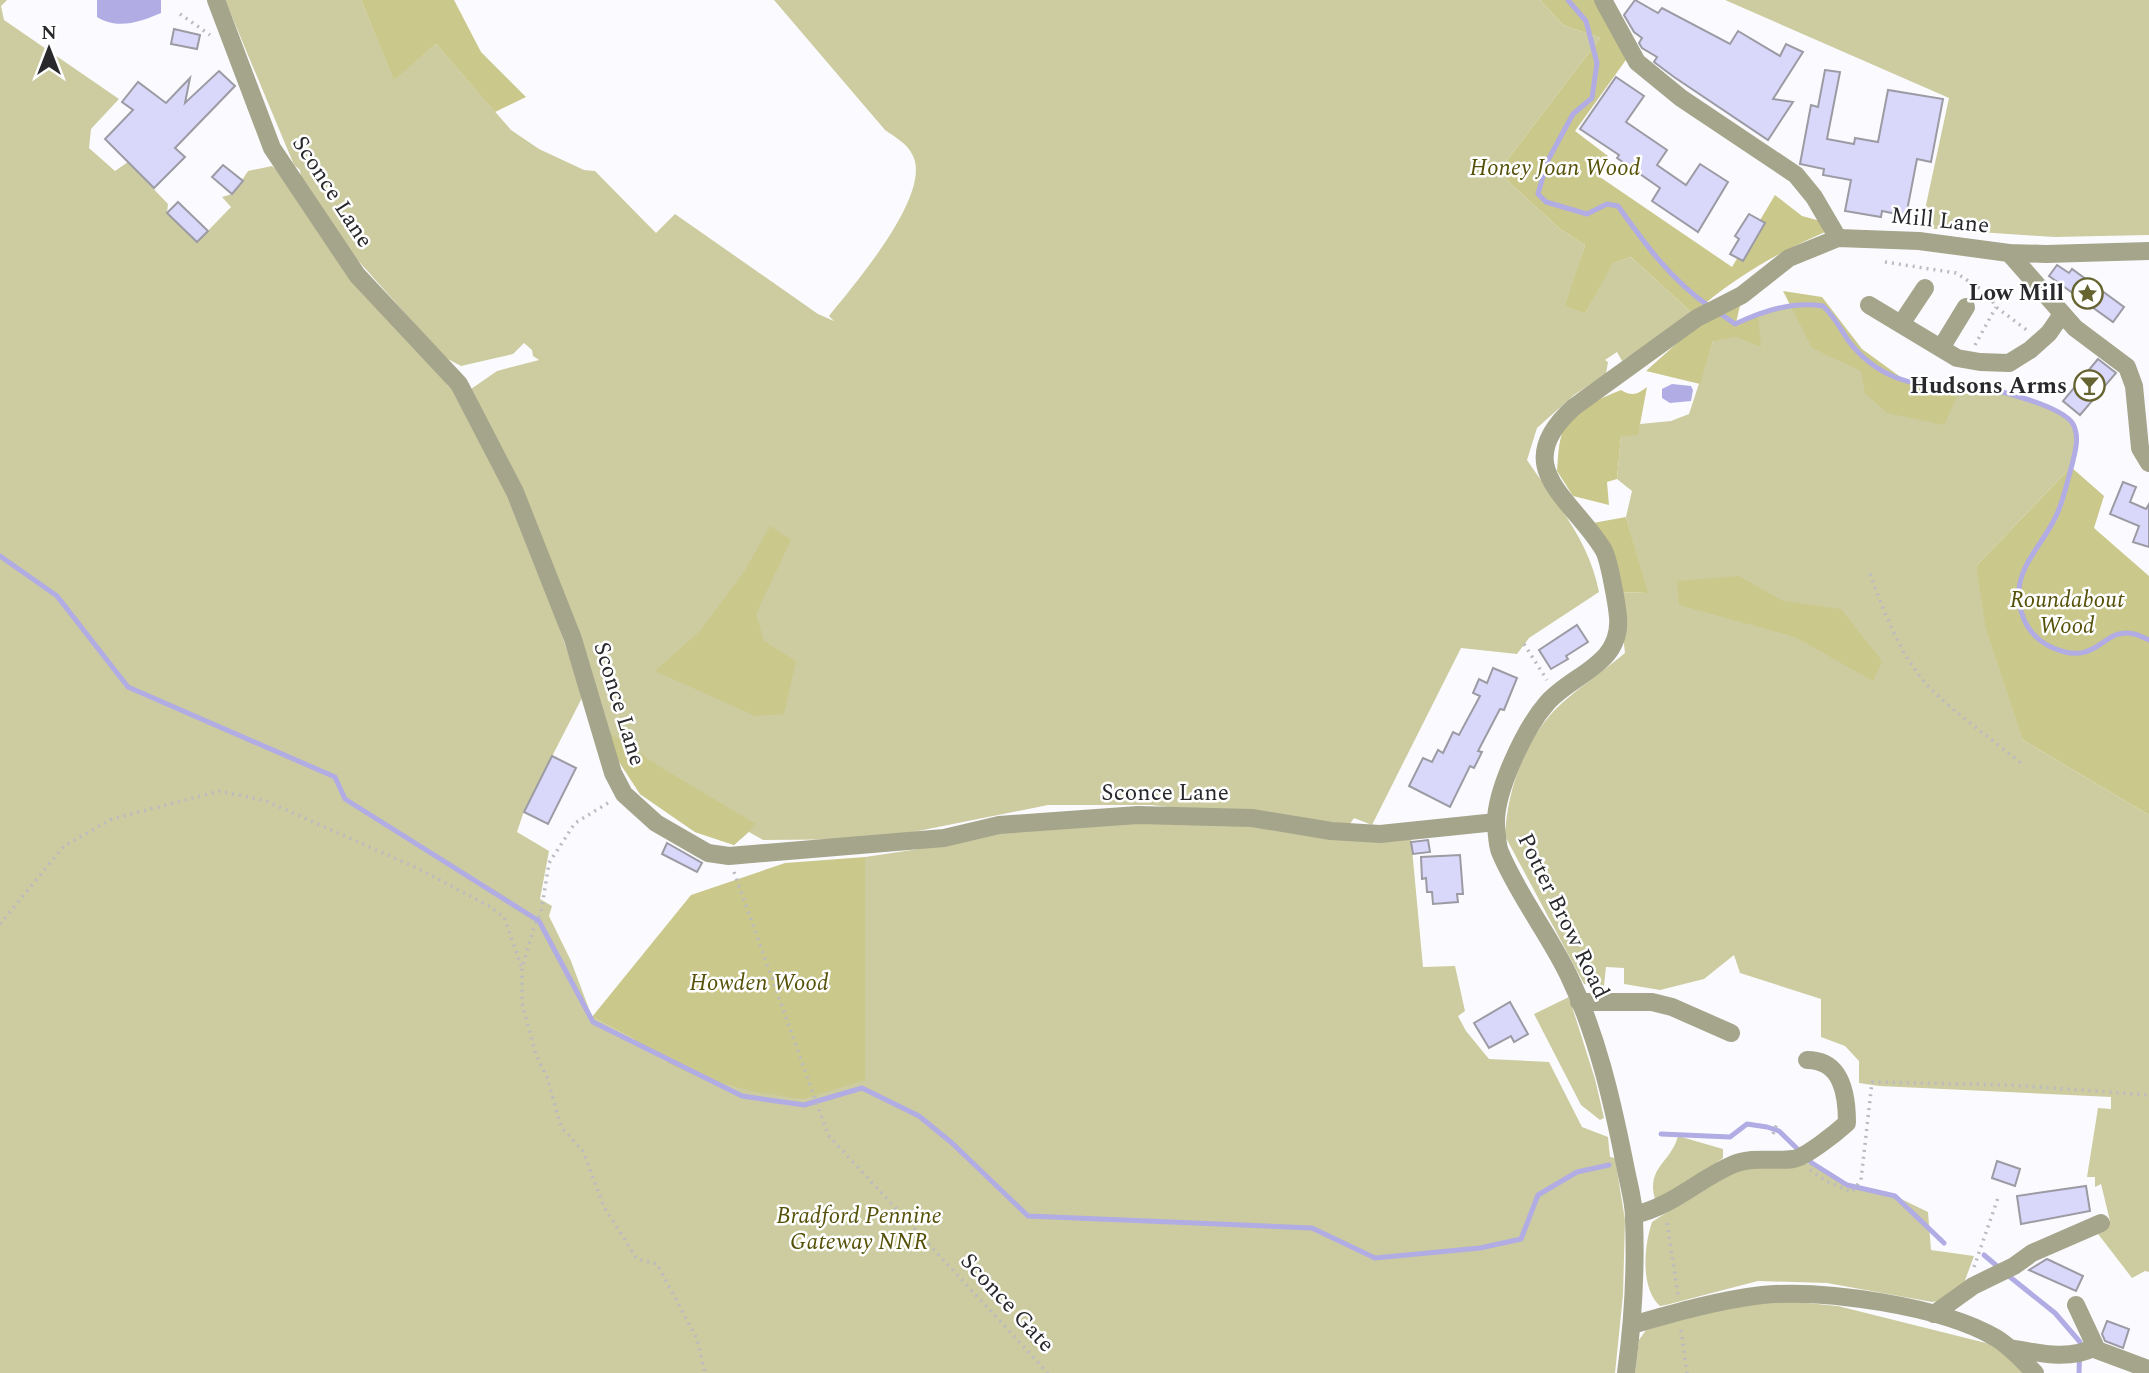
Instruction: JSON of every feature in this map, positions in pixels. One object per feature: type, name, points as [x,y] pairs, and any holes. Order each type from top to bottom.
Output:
[{"type":"street","name":"Sconce Lane","points":[[216,0],[272,148],[357,275],[459,384],[466,396],[514,492],[573,639],[613,773],[624,794],[656,822],[708,853],[729,856],[944,838],[999,825],[1138,815],[1252,818],[1331,831],[1380,834],[1496,822]]},
{"type":"street","points":[[1603,0],[1637,62],[1681,97],[1796,175],[1814,197],[1838,238]]},
{"type":"street","name":"Mill Lane","points":[[1697,318],[1742,295],[1789,258],[1838,238],[1919,241],[2009,253],[2149,251]]},
{"type":"street","points":[[2009,253],[2074,328],[2127,367],[2134,386],[2140,448],[2149,463]]},
{"type":"street","points":[[1901,324],[1925,288]]},
{"type":"street","points":[[1869,305],[1957,358],[2009,363],[2030,351],[2049,333],[2062,314]]},
{"type":"street","points":[[1941,348],[1966,307]]},
{"type":"street","name":"Potter Brow Road","points":[[1626,1373],[1632,1325],[1634,1215],[1617,1126],[1599,1055],[1579,1002],[1568,975],[1499,850],[1496,822],[1500,798],[1517,749],[1531,725],[1548,702],[1604,660],[1616,640],[1618,619],[1605,551],[1546,474],[1547,438],[1558,421],[1574,407],[1697,318]]},
{"type":"street","points":[[1579,1002],[1652,1002],[1672,1007],[1731,1033]]},
{"type":"street","points":[[1634,1215],[1664,1206],[1738,1162],[1803,1154],[1846,1123],[1845,1093],[1830,1066],[1820,1060],[1807,1060]]},
{"type":"street","points":[[1934,1314],[2039,1249],[2101,1223]]},
{"type":"street","points":[[1632,1325],[1680,1311],[1762,1296],[1828,1295],[1887,1303],[1934,1314],[1983,1331],[2010,1348],[2035,1373]]},
{"type":"street","points":[[2076,1305],[2091,1350]]},
{"type":"street","points":[[2010,1348],[2055,1356],[2096,1350],[2148,1369]]},
{"type":"path","points":[[1968,360],[1996,307]]},
{"type":"path","points":[[1870,575],[1884,613],[1904,653],[1930,688],[2023,765]]},
{"type":"path","points":[[1524,644],[1555,696]]},
{"type":"path","points":[[0,924],[64,846],[112,819],[220,791],[266,801],[419,869],[489,906],[504,917],[522,968]]},
{"type":"path","points":[[624,794],[575,822],[549,863],[541,913],[522,968],[522,1003],[536,1055],[547,1077],[561,1127],[583,1151],[604,1207],[637,1259],[656,1264],[697,1339],[705,1373]]},
{"type":"path","name":"Sconce Gate","points":[[729,856],[828,1135],[1048,1373]]},
{"type":"path","points":[[1803,1154],[1826,1181],[1852,1192],[1861,1180],[1872,1082],[2011,1085],[2149,1095]]},
{"type":"path","points":[[1773,1134],[1777,1124]]},
{"type":"path","points":[[1966,1292],[1999,1195]]},
{"type":"path","points":[[1664,1206],[1680,1311],[1686,1373]]},
{"type":"green space","name":"Bradford Pennine Gateway NNR","points":[[0,0],[7,0],[1,6],[4,20],[119,99],[91,129],[89,148],[115,171],[128,162],[168,204],[167,213],[197,242],[231,207],[222,197],[232,194],[243,182],[248,171],[272,166],[287,179],[449,382],[447,385],[458,394],[520,515],[583,696],[524,811],[517,832],[549,851],[540,899],[552,906],[549,916],[571,961],[592,1017],[632,1038],[667,1063],[865,1077],[865,857],[939,846],[1009,830],[1094,824],[1238,823],[1411,838],[1423,967],[1455,966],[1465,1011],[1458,1016],[1466,1031],[1489,1059],[1549,1062],[1582,1127],[1608,1137],[1610,1157],[1615,1158],[1625,1220],[1623,1295],[1615,1373],[0,1373]]},
{"type":"green space","points":[[225,0],[361,0],[394,79],[436,44],[511,130],[539,149],[584,170],[595,171],[656,233],[675,214],[818,314],[834,321],[829,316],[871,262],[901,216],[916,173],[913,156],[905,144],[885,130],[774,0],[1540,0],[1563,25],[1600,38],[1498,172],[1560,229],[1585,245],[1566,306],[1585,314],[1612,263],[1631,257],[1693,314],[1622,361],[1617,352],[1605,360],[1608,362],[1606,374],[1574,395],[1537,428],[1527,460],[1560,507],[1588,555],[1599,592],[1529,638],[1517,654],[1461,648],[1372,825],[1354,818],[1348,827],[1151,805],[1048,805],[878,839],[763,840],[749,832],[734,845],[695,832],[640,794],[616,757],[521,485],[473,400],[471,389],[497,371],[539,360],[524,343],[513,354],[461,366],[444,357],[338,238],[301,179],[300,170],[294,165]]},
{"type":"green space","points":[[361,0],[454,0],[481,52],[526,97],[495,112],[436,44],[394,80]]},
{"type":"green space","name":"Honey Joan Wood","points":[[1540,0],[1595,0],[1628,57],[1575,131],[1608,156],[1597,175],[1732,267],[1775,195],[1802,216],[1839,226],[1762,264],[1726,287],[1693,314],[1631,257],[1613,263],[1585,314],[1565,306],[1585,245],[1560,229],[1498,172],[1600,38],[1563,25]]},
{"type":"green space","points":[[1725,0],[2149,0],[2149,235],[2054,237],[1921,228],[1949,98]]},
{"type":"green space","points":[[1783,291],[1822,297],[1862,349],[1913,386],[1958,394],[1944,425],[1887,413],[1865,393],[1861,371],[1812,348]]},
{"type":"green space","points":[[1741,301],[1736,323],[1758,313],[1761,347],[1736,337],[1713,341],[1700,384],[1646,371],[1705,318]]},
{"type":"green space","points":[[1792,305],[1847,339],[1896,377],[1916,385],[1960,384],[2020,396],[2046,406],[2072,422],[2077,439],[2071,467],[1976,566],[2023,740],[2149,815],[2149,1272],[2145,1271],[2132,1278],[2095,1230],[2110,1221],[2101,1184],[2095,1187],[2095,1177],[2087,1177],[2098,1108],[2111,1109],[2111,1097],[1859,1083],[1859,1061],[1845,1046],[1821,1037],[1821,999],[1740,973],[1734,955],[1704,979],[1660,990],[1624,984],[1624,968],[1606,967],[1604,986],[1584,984],[1505,836],[1514,782],[1528,747],[1561,704],[1625,653],[1618,592],[1647,593],[1626,517],[1632,491],[1617,479],[1621,435],[1637,435],[1640,424],[1671,421],[1689,414],[1713,341],[1758,313]]},
{"type":"green space","points":[[1647,387],[1638,435],[1621,436],[1617,479],[1607,482],[1609,505],[1573,496],[1557,471],[1561,437],[1570,420],[1585,407],[1621,390],[1635,394]]},
{"type":"green space","name":"Roundabout Wood","points":[[2071,467],[2104,496],[2094,528],[2149,576],[2149,815],[2023,740],[1986,629],[1976,566]]},
{"type":"green space","points":[[1626,517],[1648,593],[1618,592],[1593,523]]},
{"type":"green space","points":[[770,526],[791,540],[756,614],[764,641],[796,661],[784,714],[755,716],[655,671],[700,631],[745,570]]},
{"type":"green space","points":[[1739,576],[1783,601],[1841,609],[1882,661],[1873,681],[1795,637],[1679,605],[1677,581]]},
{"type":"green space","points":[[608,732],[756,824],[734,845],[695,832],[640,794],[616,757]]},
{"type":"green space","name":"Howden Wood","points":[[865,857],[865,1080],[803,1099],[755,1092],[695,1076],[667,1063],[632,1038],[592,1017],[691,895],[785,863]]},
{"type":"green space","points":[[1569,997],[1595,1079],[1604,1118],[1600,1120],[1581,1105],[1534,1014]]},
{"type":"green space","points":[[1678,1136],[1723,1149],[1723,1158],[1675,1193],[1655,1199],[1653,1188],[1656,1172],[1675,1145]]},
{"type":"green space","points":[[1812,1163],[1847,1185],[1895,1196],[1928,1212],[1931,1250],[1974,1256],[1964,1283],[1948,1300],[1932,1302],[1827,1283],[1758,1281],[1660,1306],[1649,1289],[1647,1278],[1646,1254],[1652,1222],[1727,1173],[1754,1166]]},
{"type":"green space","points":[[1745,1297],[1838,1306],[2002,1347],[2023,1373],[1635,1373],[1639,1340],[1646,1330]]},
{"type":"shaded area","points":[[97,0],[161,0],[161,13],[137,22],[113,23],[97,17]]},
{"type":"shaded area","points":[[1672,384],[1691,386],[1691,401],[1670,403],[1662,398],[1662,389]]},
{"type":"building","points":[[1635,0],[1658,13],[1662,8],[1730,44],[1738,31],[1780,56],[1786,44],[1803,52],[1773,99],[1793,102],[1768,140],[1654,62],[1657,57],[1642,48],[1639,43],[1642,38],[1634,32],[1624,15]]},
{"type":"building","points":[[174,29],[200,35],[197,49],[171,44]]},
{"type":"building","points":[[1825,70],[1840,72],[1827,139],[1854,144],[1855,138],[1878,142],[1888,90],[1943,99],[1931,162],[1917,159],[1906,216],[1882,211],[1881,217],[1845,211],[1851,180],[1823,175],[1824,169],[1800,164],[1811,105],[1818,107]]},
{"type":"building","points":[[219,71],[235,86],[175,148],[185,157],[154,188],[105,139],[133,110],[122,102],[138,82],[166,103],[190,78],[185,103]]},
{"type":"building","points":[[1616,77],[1644,96],[1626,122],[1667,150],[1657,165],[1686,185],[1700,164],[1728,182],[1698,232],[1652,201],[1660,188],[1617,158],[1619,155],[1580,129]]},
{"type":"building","points":[[223,165],[243,181],[232,194],[212,177]]},
{"type":"building","points":[[178,202],[208,231],[197,242],[167,213]]},
{"type":"building","points":[[1749,214],[1765,223],[1743,261],[1730,254],[1739,239],[1735,236]]},
{"type":"building","points":[[2057,265],[2069,273],[2072,269],[2124,307],[2113,322],[2049,276]]},
{"type":"building","name":"Hudsons Arms","points":[[2098,359],[2116,373],[2080,415],[2063,401]]},
{"type":"building","points":[[2123,482],[2136,487],[2130,502],[2146,509],[2149,504],[2149,547],[2133,542],[2139,526],[2110,514]]},
{"type":"building","points":[[1577,625],[1588,642],[1551,669],[1539,650]]},
{"type":"building","points":[[1493,668],[1517,678],[1504,710],[1500,709],[1478,751],[1482,752],[1474,768],[1470,766],[1450,807],[1409,786],[1423,758],[1432,762],[1438,750],[1443,753],[1453,732],[1459,735],[1480,696],[1473,693],[1479,679],[1487,683]]},
{"type":"building","points":[[552,756],[576,768],[548,824],[524,812]]},
{"type":"building","points":[[1428,840],[1430,852],[1413,854],[1411,842]]},
{"type":"building","points":[[667,843],[702,863],[697,872],[662,854]]},
{"type":"building","points":[[1460,855],[1463,894],[1457,894],[1458,902],[1433,904],[1432,892],[1427,892],[1426,878],[1422,879],[1421,857]]},
{"type":"building","points":[[1510,1002],[1528,1034],[1514,1042],[1511,1036],[1489,1048],[1474,1023]]},
{"type":"building","points":[[1997,1161],[2020,1169],[2015,1186],[1992,1178]]},
{"type":"building","points":[[2086,1186],[2090,1211],[2021,1224],[2017,1196]]},
{"type":"building","points":[[2047,1259],[2083,1276],[2076,1291],[2029,1270]]},
{"type":"building","points":[[2107,1321],[2129,1329],[2123,1348],[2105,1341],[2102,1334]]},
{"type":"waterway","points":[[1568,0],[1586,21],[1597,63],[1592,98],[1573,114],[1547,162],[1538,194],[1546,202],[1587,214],[1607,204],[1618,206],[1671,273],[1710,307]]},
{"type":"waterway","points":[[1718,312],[1735,324],[1778,308],[1823,306],[1858,352],[1890,375],[1905,381],[1960,384],[2003,392],[2038,403],[2066,417],[2075,429],[2077,439],[2074,455],[2059,510],[2021,577],[2021,612],[2032,632],[2040,640],[2067,652],[2089,650],[2123,633],[2136,634],[2149,640]]},
{"type":"waterway","points":[[0,556],[57,596],[128,687],[335,777],[345,799],[539,921],[593,1022],[742,1096],[804,1105],[862,1088],[919,1116],[952,1143],[1028,1216],[1312,1228],[1375,1258],[1480,1248],[1521,1239],[1538,1195],[1577,1172],[1609,1165]]},
{"type":"waterway","points":[[1661,1134],[1730,1137],[1747,1124],[1779,1131],[1812,1163],[1847,1185],[1895,1196],[1944,1243]]},
{"type":"waterway","points":[[1984,1255],[1997,1266]]},
{"type":"waterway","points":[[2010,1277],[2055,1313],[2080,1342],[2079,1373]]},
{"type":"place","name":"Low Mill","points":[[2087,293]]},
{"type":"place","name":"Hudsons Arms","points":[[2090,386]]}]
